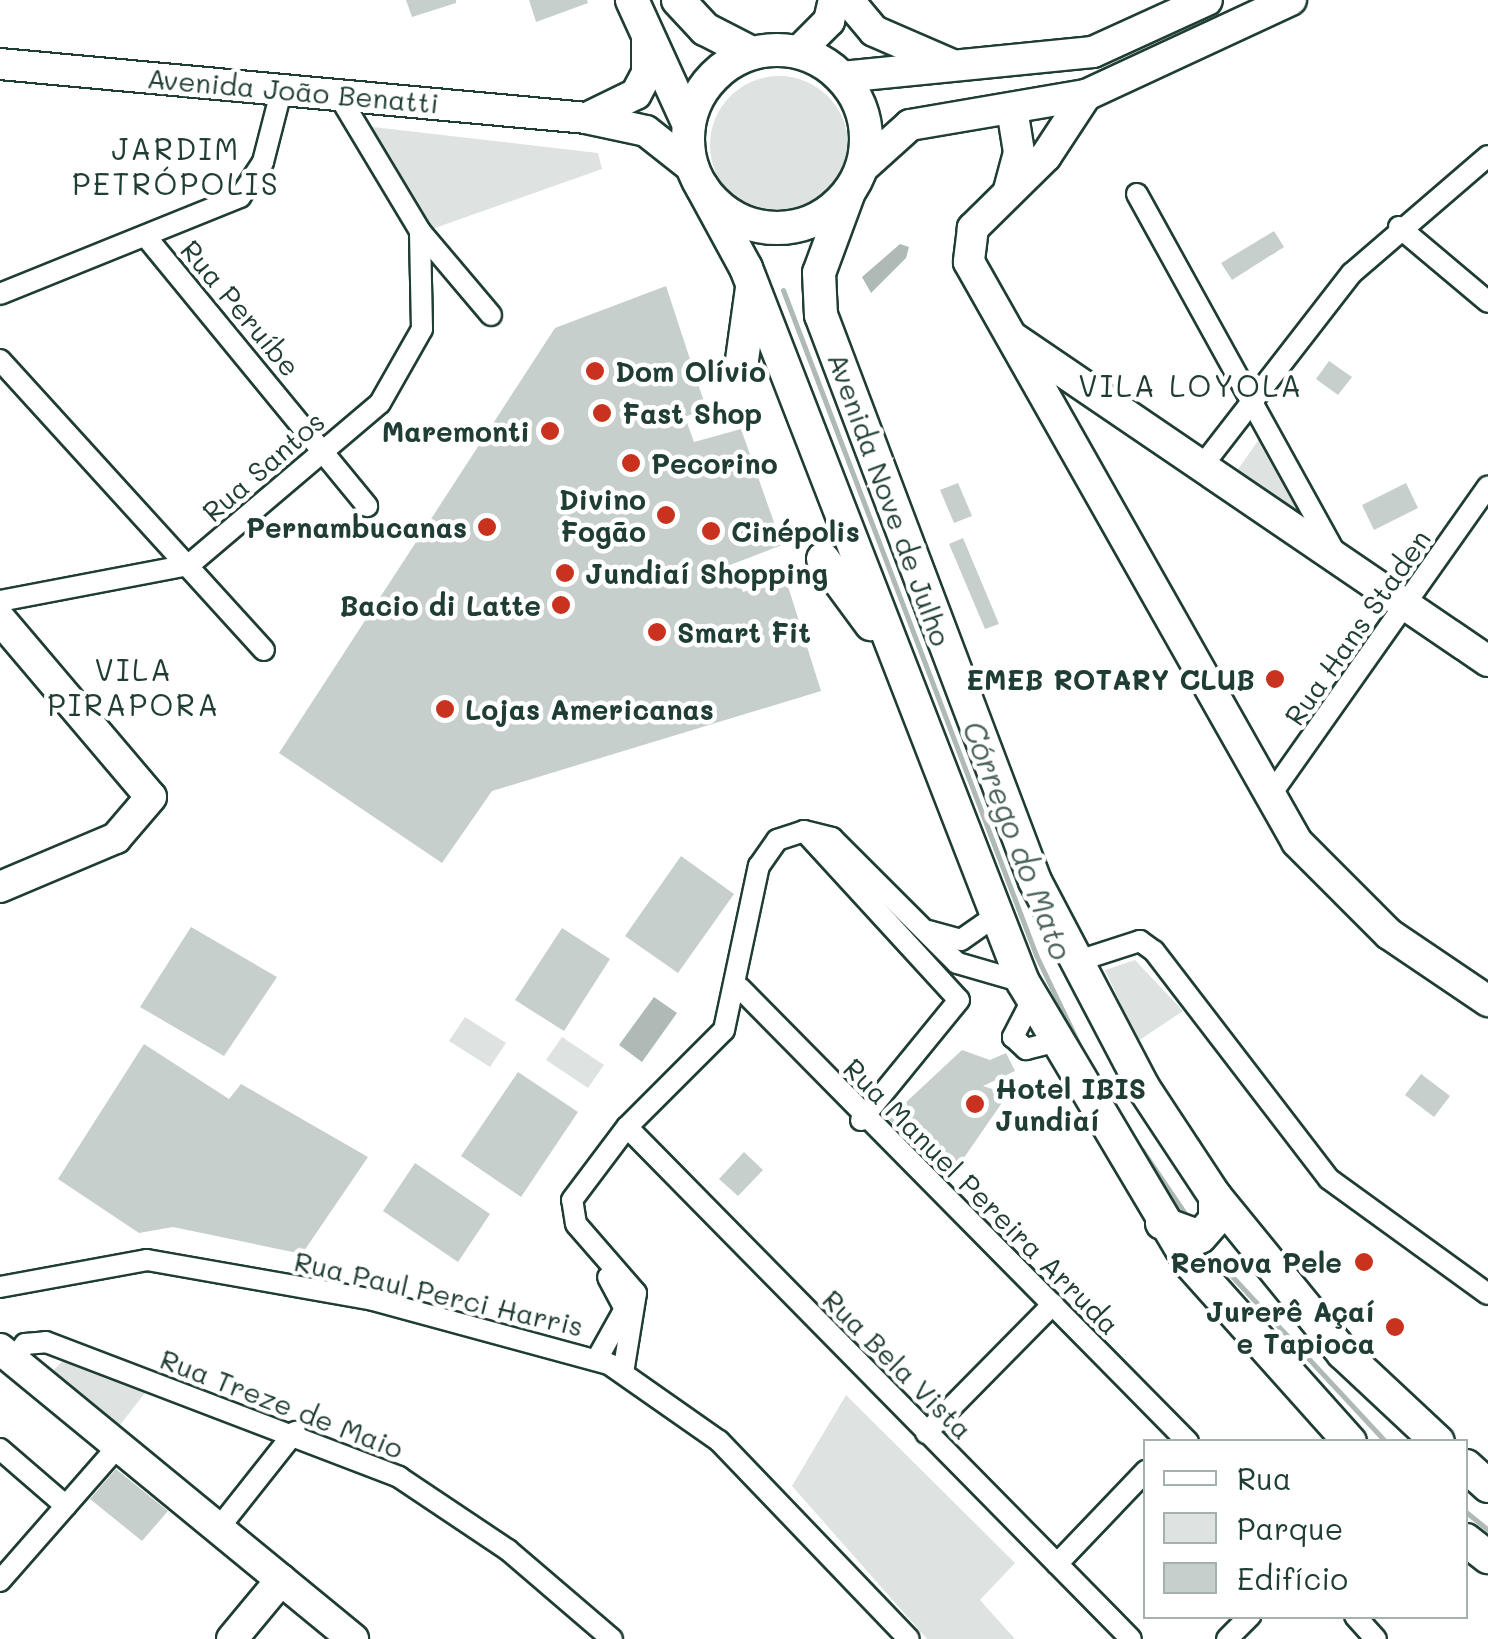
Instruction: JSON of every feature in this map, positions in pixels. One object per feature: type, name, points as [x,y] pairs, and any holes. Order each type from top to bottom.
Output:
[{"type":"main road","points":[[632,0],[689,125],[698,178],[738,220],[786,228],[855,181],[864,120],[842,78],[798,52],[752,53],[705,29],[678,0]]},
{"type":"main road","points":[[689,125],[716,75],[752,53]]},
{"type":"main road","name":"Avenida Nove de Julho","points":[[698,178],[753,284],[993,918],[1027,991],[1162,1222],[1268,1358],[1347,1439]]},
{"type":"main road","name":"Avenida Nove de Julho","points":[[855,181],[819,272],[821,315],[1035,881],[1143,1087],[1215,1196],[1343,1353],[1435,1439]]},
{"type":"main road","points":[[742,360],[753,284]]},
{"type":"main road","points":[[824,558],[890,649]]},
{"type":"main road","points":[[1162,1222],[1200,1238],[1215,1220],[1215,1196]]},
{"type":"main road","points":[[1468,1468],[1488,1486]]},
{"type":"main road","points":[[1468,1542],[1488,1557]]},
{"type":"street","points":[[798,52],[829,21],[834,0]]},
{"type":"street","points":[[848,0],[874,31],[958,68]]},
{"type":"street","points":[[842,78],[1093,52],[1207,0]]},
{"type":"street","points":[[855,181],[910,125],[1086,95],[1290,0]]},
{"type":"street","points":[[586,118],[636,94],[649,63],[647,34]]},
{"type":"street","name":"Avenida João Benatti","points":[[0,64],[336,91],[586,118],[646,131],[698,178]]},
{"type":"street","points":[[0,294],[147,238],[240,197],[263,162],[282,88]]},
{"type":"street","points":[[336,91],[420,231],[491,315]]},
{"type":"street","points":[[1086,95],[1046,156],[1009,190],[968,244],[1012,337],[1296,842],[1356,906],[1488,1001]]},
{"type":"street","points":[[1009,190],[1019,152],[1012,109]]},
{"type":"street","points":[[1206,461],[1399,227],[1488,156]]},
{"type":"street","points":[[1137,194],[1334,552]]},
{"type":"street","points":[[1399,227],[1483,294]]},
{"type":"street","name":"Rua Santos","points":[[0,602],[189,565],[380,403],[410,360],[425,301],[420,231]]},
{"type":"street","name":"Rua Peruíbe","points":[[147,238],[367,506]]},
{"type":"street","points":[[1012,337],[1206,461],[1488,661]]},
{"type":"street","points":[[0,360],[264,650]]},
{"type":"street","name":"Rua Hans Staden","points":[[1270,797],[1408,607],[1488,488]]},
{"type":"street","points":[[0,619],[144,784],[146,810],[116,838],[0,887]]},
{"type":"street","points":[[804,830],[953,989],[959,1005],[861,1120]]},
{"type":"street","points":[[596,1360],[616,1332],[622,1296],[574,1244],[558,1208],[586,1159],[628,1128],[711,1048],[740,988],[759,866],[777,840],[804,830],[842,846],[957,963],[1027,991]]},
{"type":"street","points":[[928,931],[961,940],[993,918]]},
{"type":"street","points":[[1078,962],[1140,941],[1154,951],[1328,1178],[1488,1294]]},
{"type":"street","name":"Rua Manuel Pereira Arruda","points":[[740,988],[861,1120],[1053,1304],[1181,1439]]},
{"type":"street","points":[[623,1373],[639,1302],[576,1224],[572,1200],[628,1128]]},
{"type":"street","name":"Rua Bela Vista","points":[[628,1128],[1131,1639]]},
{"type":"street","name":"Rua Paul Perci Harris","points":[[0,1288],[147,1260],[373,1300],[596,1360],[623,1373],[719,1441],[909,1639]]},
{"type":"street","name":"Rua Paul Perci Harris","points":[[0,1305],[29,1281]]},
{"type":"street","points":[[926,1432],[1053,1304]]},
{"type":"street","name":"Rua Treze de Maio","points":[[6,1355],[26,1344],[46,1342],[295,1432],[399,1476],[508,1550],[612,1639]]},
{"type":"street","points":[[6,1355],[353,1639]]},
{"type":"street","points":[[218,1529],[295,1432]]},
{"type":"street","points":[[0,1582],[119,1446]]},
{"type":"street","points":[[0,1450],[66,1506]]},
{"type":"street","points":[[1057,1564],[1143,1474]]},
{"type":"street","points":[[232,1639],[281,1580]]},
{"type":"street","points":[[1227,1639],[1247,1619]]},
{"type":"street","points":[[1358,1619],[1376,1639]]},
{"type":"green space","points":[[779,76],[805,81],[828,96],[843,119],[848,145],[843,171],[828,194],[805,209],[779,214],[753,209],[730,194],[715,171],[710,145],[715,119],[730,96],[753,81]]},
{"type":"green space","points":[[373,127],[598,153],[602,169],[432,229],[374,144]]},
{"type":"green space","points":[[1264,432],[1300,516],[1234,475]]},
{"type":"green space","points":[[1135,960],[1183,1011],[1138,1041],[1105,970]]},
{"type":"green space","points":[[465,1017],[506,1043],[490,1067],[449,1041]]},
{"type":"green space","points":[[562,1037],[604,1065],[588,1088],[546,1060]]},
{"type":"green space","points":[[66,1358],[141,1386],[145,1393],[116,1430],[46,1377]]},
{"type":"green space","points":[[846,1395],[1015,1563],[980,1600],[1015,1639],[927,1639],[792,1486]]},
{"type":"shaded area","points":[[900,244],[909,247],[906,258],[871,293],[862,277]]},
{"type":"shaded area","points":[[654,997],[677,1013],[642,1062],[619,1045]]},
{"type":"building","points":[[406,0],[456,0],[456,3],[412,17]]},
{"type":"building","points":[[529,0],[587,0],[588,3],[536,22]]},
{"type":"building","points":[[1274,231],[1284,247],[1232,280],[1221,263]]},
{"type":"building","name":"Jundiaí Shopping","points":[[666,286],[706,408],[685,417],[694,442],[741,429],[782,545],[730,565],[743,592],[786,580],[821,691],[492,791],[442,863],[279,753],[555,328]]},
{"type":"building","points":[[1329,361],[1352,377],[1338,395],[1316,379]]},
{"type":"building","points":[[958,483],[972,516],[954,523],[940,490]]},
{"type":"building","points":[[1406,483],[1418,508],[1374,530],[1362,505]]},
{"type":"building","points":[[963,538],[999,624],[985,629],[949,544]]},
{"type":"building","points":[[681,856],[734,894],[678,973],[625,936]]},
{"type":"building","points":[[191,927],[277,977],[224,1056],[140,1007]]},
{"type":"building","points":[[562,928],[610,959],[564,1031],[515,1000]]},
{"type":"building","points":[[144,1044],[229,1099],[241,1084],[368,1157],[302,1254],[173,1227],[139,1233],[58,1179]]},
{"type":"building","points":[[962,1050],[990,1060],[1006,1053],[1015,1071],[983,1086],[1008,1094],[950,1178],[888,1119]]},
{"type":"building","points":[[518,1072],[578,1112],[521,1197],[461,1156]]},
{"type":"building","points":[[1421,1074],[1450,1096],[1434,1117],[1405,1095]]},
{"type":"building","points":[[744,1152],[763,1170],[738,1196],[719,1179]]},
{"type":"building","points":[[415,1163],[490,1214],[458,1262],[383,1211]]},
{"type":"building","points":[[116,1469],[168,1511],[142,1541],[90,1499]]},
{"type":"waterway","name":"Córrego do Mato","points":[[783,290],[1036,955],[1082,1051]]},
{"type":"waterway","name":"Córrego do Mato","points":[[1142,1150],[1188,1218]]},
{"type":"waterway","name":"Córrego do Mato","points":[[1228,1272],[1383,1439]]},
{"type":"waterway","name":"Córrego do Mato","points":[[1468,1514],[1488,1530]]},
{"type":"place","name":"Dom Olívio","points":[[595,371]]},
{"type":"place","name":"Fast Shop","points":[[602,413]]},
{"type":"place","name":"Maremonti","points":[[550,431]]},
{"type":"place","name":"Pecorino","points":[[631,463]]},
{"type":"place","name":"Divino Fogão","points":[[666,515]]},
{"type":"place","name":"Pernambucanas","points":[[487,527]]},
{"type":"place","name":"Cinépolis","points":[[711,531]]},
{"type":"place","name":"Jundiaí Shopping","points":[[565,573]]},
{"type":"place","name":"Bacio di Latte","points":[[561,605]]},
{"type":"place","name":"Smart Fit","points":[[657,632]]},
{"type":"place","name":"EMEB ROTARY CLUB","points":[[1275,679]]},
{"type":"place","name":"Lojas Americanas","points":[[445,709]]},
{"type":"place","name":"Hotel IBIS Jundiaí","points":[[975,1104]]},
{"type":"place","name":"Renova Pele","points":[[1364,1262]]},
{"type":"place","name":"Jurerê Açaí e Tapioca","points":[[1395,1327]]},
{"type":"district","name":"JARDIM PETRÓPOLIS","points":[[176,165]]},
{"type":"district","name":"VILA LOYOLA","points":[[1191,385]]},
{"type":"district","name":"VILA PIRAPORA","points":[[134,686]]}]
